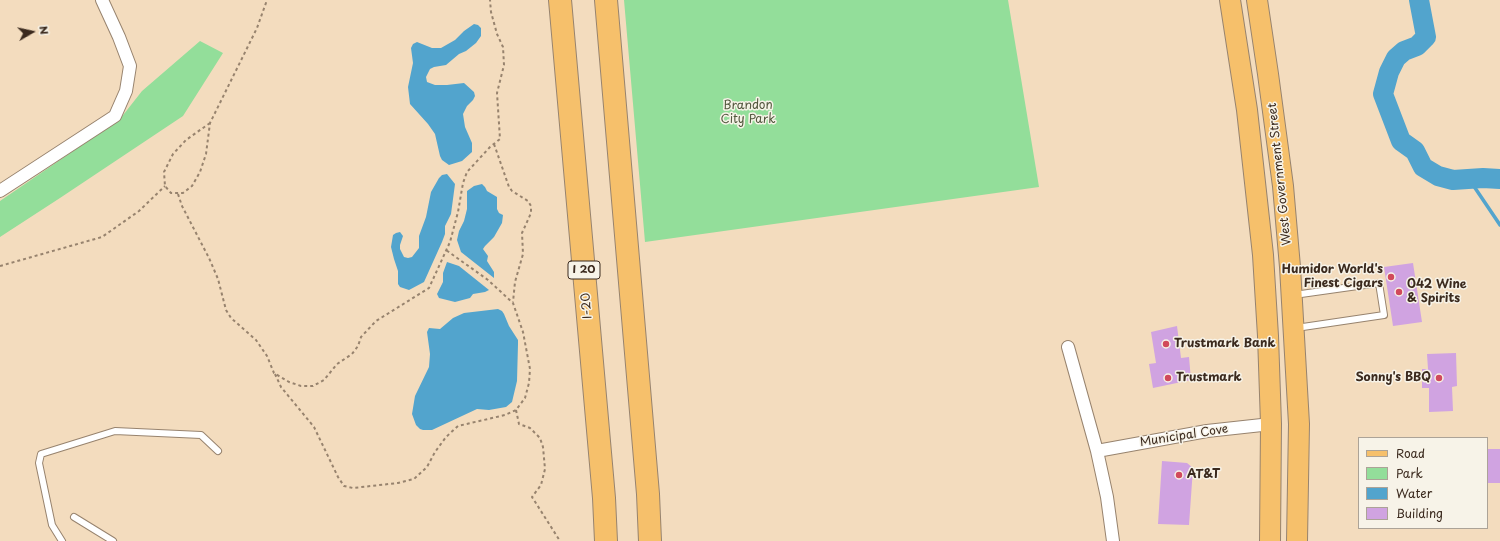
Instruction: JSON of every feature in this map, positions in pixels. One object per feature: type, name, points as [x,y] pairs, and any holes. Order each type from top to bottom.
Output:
[{"type":"highway","name":"I-20","points":[[560,0],[606,541]]},
{"type":"highway","points":[[606,0],[648,494],[650,541]]},
{"type":"main road","points":[[1230,0],[1247,110],[1262,247],[1268,336],[1271,424],[1270,541]]},
{"type":"main road","name":"West Government Street","points":[[1257,0],[1283,186],[1295,328],[1299,424],[1297,541]]},
{"type":"main road","points":[[1271,424],[1299,424]]},
{"type":"street","points":[[0,192],[115,116],[126,91],[130,66],[120,37],[102,0]]},
{"type":"street","points":[[1068,347],[1098,451],[1107,497],[1113,541]]},
{"type":"street","name":"Municipal Cove","points":[[1098,451],[1207,431],[1271,424]]},
{"type":"lane","points":[[1292,296],[1379,283],[1384,315],[1295,328]]},
{"type":"lane","points":[[62,541],[52,525],[39,463],[41,454],[115,431],[201,435],[218,452]]},
{"type":"lane","points":[[74,518],[112,541]]},
{"type":"path","points":[[210,123],[186,140],[173,154],[164,172],[165,186],[171,193],[183,193],[192,186],[200,172],[206,154],[210,123],[257,28],[267,0]]},
{"type":"path","points":[[274,373],[289,382],[301,386],[313,386],[324,380],[337,364],[352,354],[362,337],[376,321],[429,288],[450,242],[458,212],[463,183],[467,172],[500,139],[497,93],[504,65],[503,48],[495,27],[491,12],[490,0]]},
{"type":"path","points":[[178,194],[182,206],[209,258],[218,279],[226,310],[231,318],[256,340],[267,356],[281,387],[314,427],[338,478],[344,486],[353,488],[398,483],[414,479],[427,467],[435,452],[446,437],[458,426],[506,415],[516,410],[525,398],[529,383],[530,370],[523,332],[512,296],[523,254],[522,233],[531,213],[531,206],[528,201],[512,191],[509,187],[494,144]]},
{"type":"path","points":[[0,266],[102,237],[139,211],[165,186]]},
{"type":"path","points":[[446,249],[488,280],[513,303]]},
{"type":"path","points":[[516,410],[519,424],[530,428],[540,438],[543,447],[546,469],[541,485],[532,497],[560,541]]},
{"type":"green space","name":"Brandon City Park","points":[[624,0],[1008,0],[1039,187],[645,242]]},
{"type":"green space","points":[[200,41],[223,53],[183,116],[0,237],[0,201],[120,119],[142,91]]},
{"type":"water","points":[[474,24],[481,28],[481,36],[476,43],[446,65],[430,69],[426,77],[427,82],[435,85],[464,83],[474,92],[475,96],[473,100],[467,106],[463,114],[465,127],[472,143],[472,152],[462,161],[449,165],[442,160],[440,156],[435,134],[410,104],[408,87],[413,63],[411,48],[413,44],[417,42],[432,48],[441,48],[455,40]]},
{"type":"water","points":[[447,174],[455,184],[451,214],[445,226],[445,234],[442,242],[424,282],[409,290],[400,287],[398,284],[398,271],[391,247],[393,235],[400,232],[403,236],[400,249],[404,257],[412,257],[419,248],[419,236],[426,217],[431,192],[439,178],[442,175]]},
{"type":"water","points":[[482,184],[487,191],[497,197],[497,209],[499,213],[503,215],[502,223],[494,237],[483,249],[488,256],[487,261],[494,272],[494,278],[461,252],[457,240],[467,209],[467,191],[474,186]]},
{"type":"water","points":[[447,262],[459,266],[489,290],[473,294],[470,298],[455,302],[439,298],[437,294],[443,282],[443,273]]},
{"type":"water","points":[[498,309],[504,314],[509,326],[518,340],[517,381],[512,402],[506,407],[489,410],[477,409],[432,430],[420,429],[416,425],[412,414],[415,396],[429,367],[430,354],[427,332],[429,328],[440,329],[453,318],[464,313]]},
{"type":"building","points":[[1413,263],[1422,322],[1393,326],[1384,267]]},
{"type":"building","name":"Trustmark Bank","points":[[1177,326],[1181,358],[1189,357],[1191,380],[1153,388],[1149,364],[1156,363],[1151,332]]},
{"type":"building","name":"Sonny's BBQ","points":[[1456,353],[1457,386],[1452,387],[1453,411],[1429,412],[1429,388],[1422,388],[1422,369],[1428,369],[1427,354]]},
{"type":"building","points":[[1488,449],[1500,449],[1500,483],[1488,483]]},
{"type":"building","points":[[1162,461],[1187,463],[1193,468],[1189,525],[1158,524]]},
{"type":"waterway","points":[[1419,0],[1426,37],[1417,46],[1404,51],[1396,58],[1389,72],[1383,94],[1401,141],[1415,151],[1423,167],[1438,176],[1453,180],[1483,178],[1500,179]]},
{"type":"waterway","points":[[1469,179],[1500,225]]},
{"type":"place","name":"Humidor World's Finest Cigars","points":[[1391,277]]},
{"type":"place","name":"042 Wine & Spirits","points":[[1399,292]]},
{"type":"place","name":"Trustmark Bank","points":[[1166,344]]},
{"type":"place","name":"Trustmark","points":[[1168,378]]},
{"type":"place","name":"Sonny's BBQ","points":[[1439,378]]},
{"type":"place","name":"AT&T","points":[[1179,475]]}]
